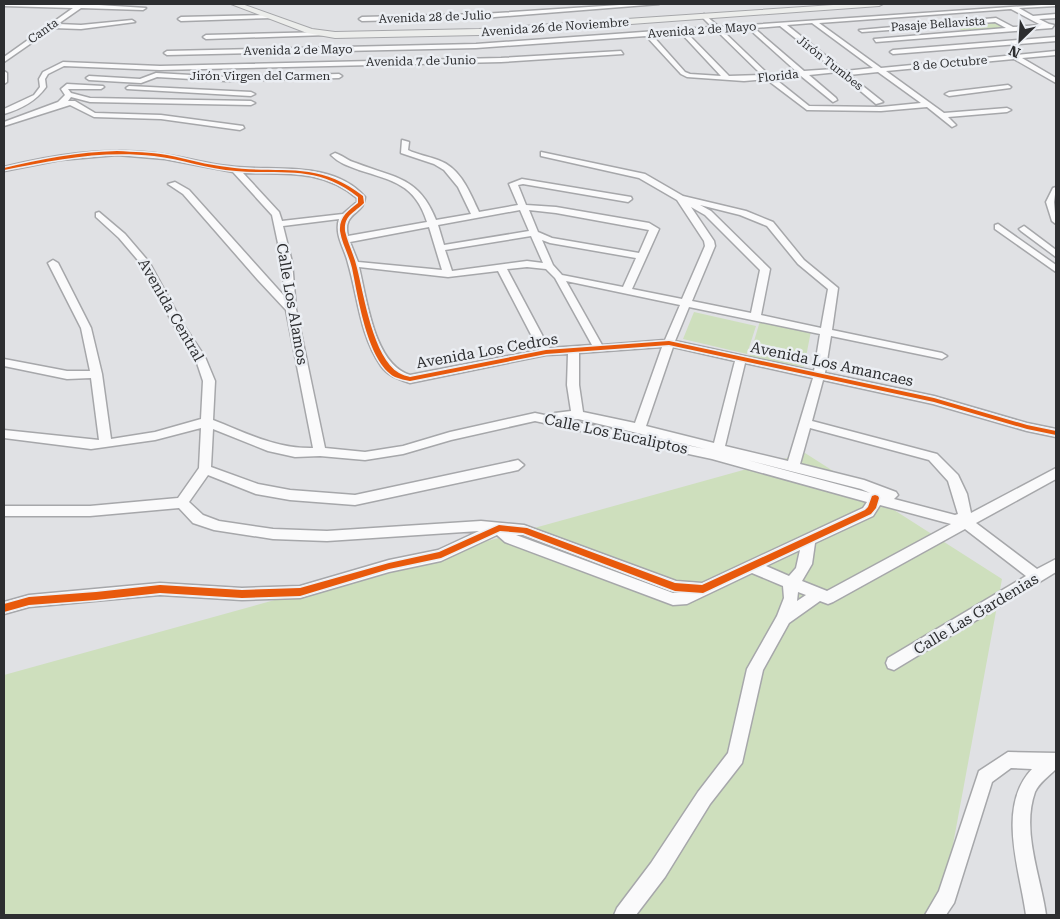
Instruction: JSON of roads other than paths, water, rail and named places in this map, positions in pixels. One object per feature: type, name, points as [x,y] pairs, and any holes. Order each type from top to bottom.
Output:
[{"type":"main road","name":"Avenida 26 de Noviembre","points":[[235,4],[250,5],[330,30],[646,19],[828,6]]},
{"type":"main road","name":"Avenida 26 de Noviembre","points":[[250,5],[270,16],[325,34],[399,34],[469,25],[598,24],[828,6],[879,4]]},
{"type":"street","points":[[4,4],[143,8]]},
{"type":"street","name":"Avenida 28 de Julio","points":[[362,19],[469,25],[656,4]]},
{"type":"street","points":[[1005,4],[1013,6],[1053,28]]},
{"type":"street","name":"Avenida 2 de Mayo","points":[[167,53],[474,46],[557,42],[614,45],[648,34],[1056,4]]},
{"type":"street","name":"Canta","points":[[4,60],[81,5]]},
{"type":"street","points":[[828,6],[900,57]]},
{"type":"street","points":[[932,13],[1007,58]]},
{"type":"street","points":[[181,19],[270,16]]},
{"type":"street","points":[[704,16],[769,78],[807,108],[839,106],[850,109],[882,109],[927,105]]},
{"type":"street","points":[[1034,18],[1056,16]]},
{"type":"street","name":"Pasaje Bellavista","points":[[862,30],[996,20],[1012,29]]},
{"type":"street","points":[[50,26],[81,27],[132,22]]},
{"type":"street","points":[[814,22],[942,115],[952,125]]},
{"type":"street","points":[[598,24],[614,45]]},
{"type":"street","name":"Jirón Tumbes","points":[[782,24],[879,102]]},
{"type":"street","points":[[469,25],[479,60]]},
{"type":"street","points":[[750,27],[833,100]]},
{"type":"street","points":[[876,40],[1012,29],[1053,28]]},
{"type":"street","points":[[683,32],[726,78]]},
{"type":"street","points":[[206,37],[229,38],[325,34]]},
{"type":"street","points":[[306,77],[325,34]]},
{"type":"street","points":[[391,61],[399,34]]},
{"type":"street","name":"Florida","points":[[648,34],[684,73],[695,77],[769,78],[842,72]]},
{"type":"street","points":[[206,78],[229,38]]},
{"type":"street","points":[[893,52],[1056,39]]},
{"type":"street","points":[[557,42],[566,57]]},
{"type":"street","name":"Avenida 7 de Junio","points":[[4,112],[36,96],[43,87],[42,79],[45,73],[63,64],[115,68],[566,57],[614,45]]},
{"type":"street","name":"8 de Octubre","points":[[842,72],[1056,53]]},
{"type":"street","points":[[1015,57],[1056,81]]},
{"type":"street","points":[[906,62],[913,66]]},
{"type":"street","points":[[1040,71],[1056,70]]},
{"type":"street","points":[[4,73],[4,82]]},
{"type":"street","name":"Jirón Virgen del Carmen","points":[[89,78],[141,81],[156,75],[206,78],[339,76]]},
{"type":"street","points":[[250,103],[90,100],[69,95],[64,90],[71,86],[251,94]]},
{"type":"street","points":[[974,113],[949,94],[1008,88]]},
{"type":"street","points":[[61,104],[69,95]]},
{"type":"street","points":[[72,103],[94,115],[161,117],[240,128]]},
{"type":"street","points":[[4,124],[61,104],[72,103],[89,107],[163,108]]},
{"type":"street","points":[[942,115],[1007,110]]},
{"type":"street","points":[[406,142],[404,151],[442,164],[452,171],[477,216]]},
{"type":"street","points":[[4,169],[39,160],[97,153],[134,152],[236,170],[286,170],[319,173],[353,189],[361,197],[361,203],[345,216],[342,224],[344,240],[354,264],[448,274],[527,264],[549,266]]},
{"type":"street","points":[[544,154],[636,174],[708,214],[765,269],[755,317]]},
{"type":"street","points":[[335,155],[345,162],[412,189],[421,200],[432,224],[442,248],[442,258],[448,274]]},
{"type":"street","name":"Calle Los Alamos","points":[[236,170],[276,214],[287,262],[291,309],[320,452]]},
{"type":"street","points":[[599,348],[559,277],[549,266],[513,184],[522,181],[628,199]]},
{"type":"street","points":[[172,184],[186,192],[261,278],[291,309]]},
{"type":"street","points":[[1056,190],[1050,202],[1056,221]]},
{"type":"street","points":[[638,428],[685,302],[710,244],[680,198]]},
{"type":"street","points":[[680,198],[743,213],[770,224],[801,262],[833,288],[824,332],[819,375],[793,467]]},
{"type":"street","points":[[344,240],[522,207],[556,210],[649,226],[654,229],[627,290]]},
{"type":"street","name":"Avenida Central","points":[[99,214],[122,236],[146,264],[178,324],[200,357],[209,381],[205,470]]},
{"type":"street","points":[[278,224],[345,216]]},
{"type":"street","points":[[998,227],[1056,269]]},
{"type":"street","points":[[1024,229],[1056,254]]},
{"type":"street","points":[[442,248],[534,233],[550,240],[641,256]]},
{"type":"street","points":[[53,263],[86,328],[96,374],[106,444]]},
{"type":"street","name":"Avenida Los Cedros","points":[[354,264],[370,336],[394,374],[401,378],[410,379],[546,352],[599,348]]},
{"type":"street","points":[[501,268],[546,352]]},
{"type":"street","points":[[559,277],[942,356]]},
{"type":"street","name":"Avenida Los Amancaes","points":[[599,348],[669,343],[934,400],[1027,427],[1056,433]]},
{"type":"street","points":[[574,350],[573,385],[578,415]]},
{"type":"street","points":[[717,452],[741,358]]},
{"type":"street","points":[[4,363],[66,375],[96,374]]},
{"type":"street","points":[[535,417],[578,415],[638,428],[717,452],[793,467],[864,485],[904,500],[944,510],[966,523],[1037,578]]},
{"type":"street","name":"Calle Los Eucaliptos","points":[[207,422],[272,448],[295,453],[320,452],[365,456],[382,454],[450,436],[535,417],[717,452],[966,523]]},
{"type":"street","points":[[4,434],[91,445],[155,436],[207,422]]},
{"type":"street","points":[[805,423],[933,457],[948,469],[959,487],[966,523]]},
{"type":"street","points":[[182,503],[205,470],[256,489],[290,495],[355,500],[518,466]]},
{"type":"street","points":[[751,566],[817,596],[828,598],[1056,473]]},
{"type":"street","points":[[4,510],[90,511],[182,503],[198,519],[219,526],[273,534],[327,536],[472,527],[524,530],[675,587],[703,589],[868,512],[872,508],[875,498]]},
{"type":"street","points":[[4,608],[29,601],[160,589],[242,594],[300,592],[389,566],[441,554],[499,528]]},
{"type":"street","points":[[790,583],[799,578],[803,570],[809,538]]},
{"type":"street","name":"Calle Las Gardenias","points":[[894,663],[1056,565]]},
{"type":"street","points":[[624,915],[658,870],[704,798],[736,757],[755,669],[784,618],[791,598],[790,583]]},
{"type":"street","points":[[784,618],[802,604],[817,596]]},
{"type":"street","points":[[935,915],[947,896],[986,777],[1008,760],[1054,762]]},
{"type":"street","points":[[1036,915],[1023,836],[1023,811],[1027,790],[1036,776],[1054,762]]}]
